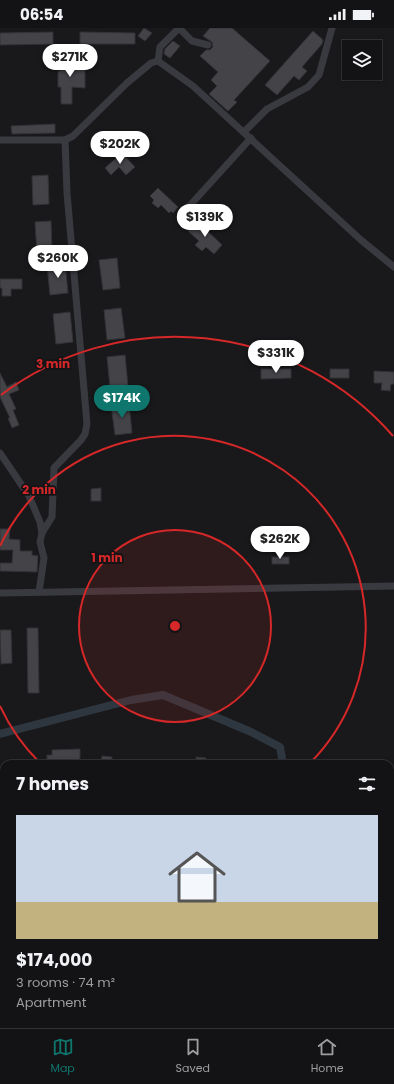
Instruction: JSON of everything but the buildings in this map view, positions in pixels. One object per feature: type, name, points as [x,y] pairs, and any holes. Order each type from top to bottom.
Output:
[{"type":"street","points":[[158,61],[160,47],[179,28],[192,41],[208,45]]},
{"type":"street","points":[[244,132],[267,109],[308,87],[319,74],[332,28]]},
{"type":"street","points":[[158,61],[193,86],[361,240],[394,267]]},
{"type":"street","points":[[0,140],[65,140],[73,136],[127,83],[151,63],[158,61]]},
{"type":"street","points":[[184,212],[251,138]]},
{"type":"street","points":[[42,532],[52,518],[54,468],[81,440],[85,434],[87,424],[67,193],[65,140]]},
{"type":"street","points":[[0,453],[29,496],[40,522],[42,532],[40,542],[44,558],[39,592]]},
{"type":"street","points":[[0,593],[394,586]]},
{"type":"waterway","points":[[0,734],[131,700],[163,695],[249,731],[280,747],[282,760]]}]
